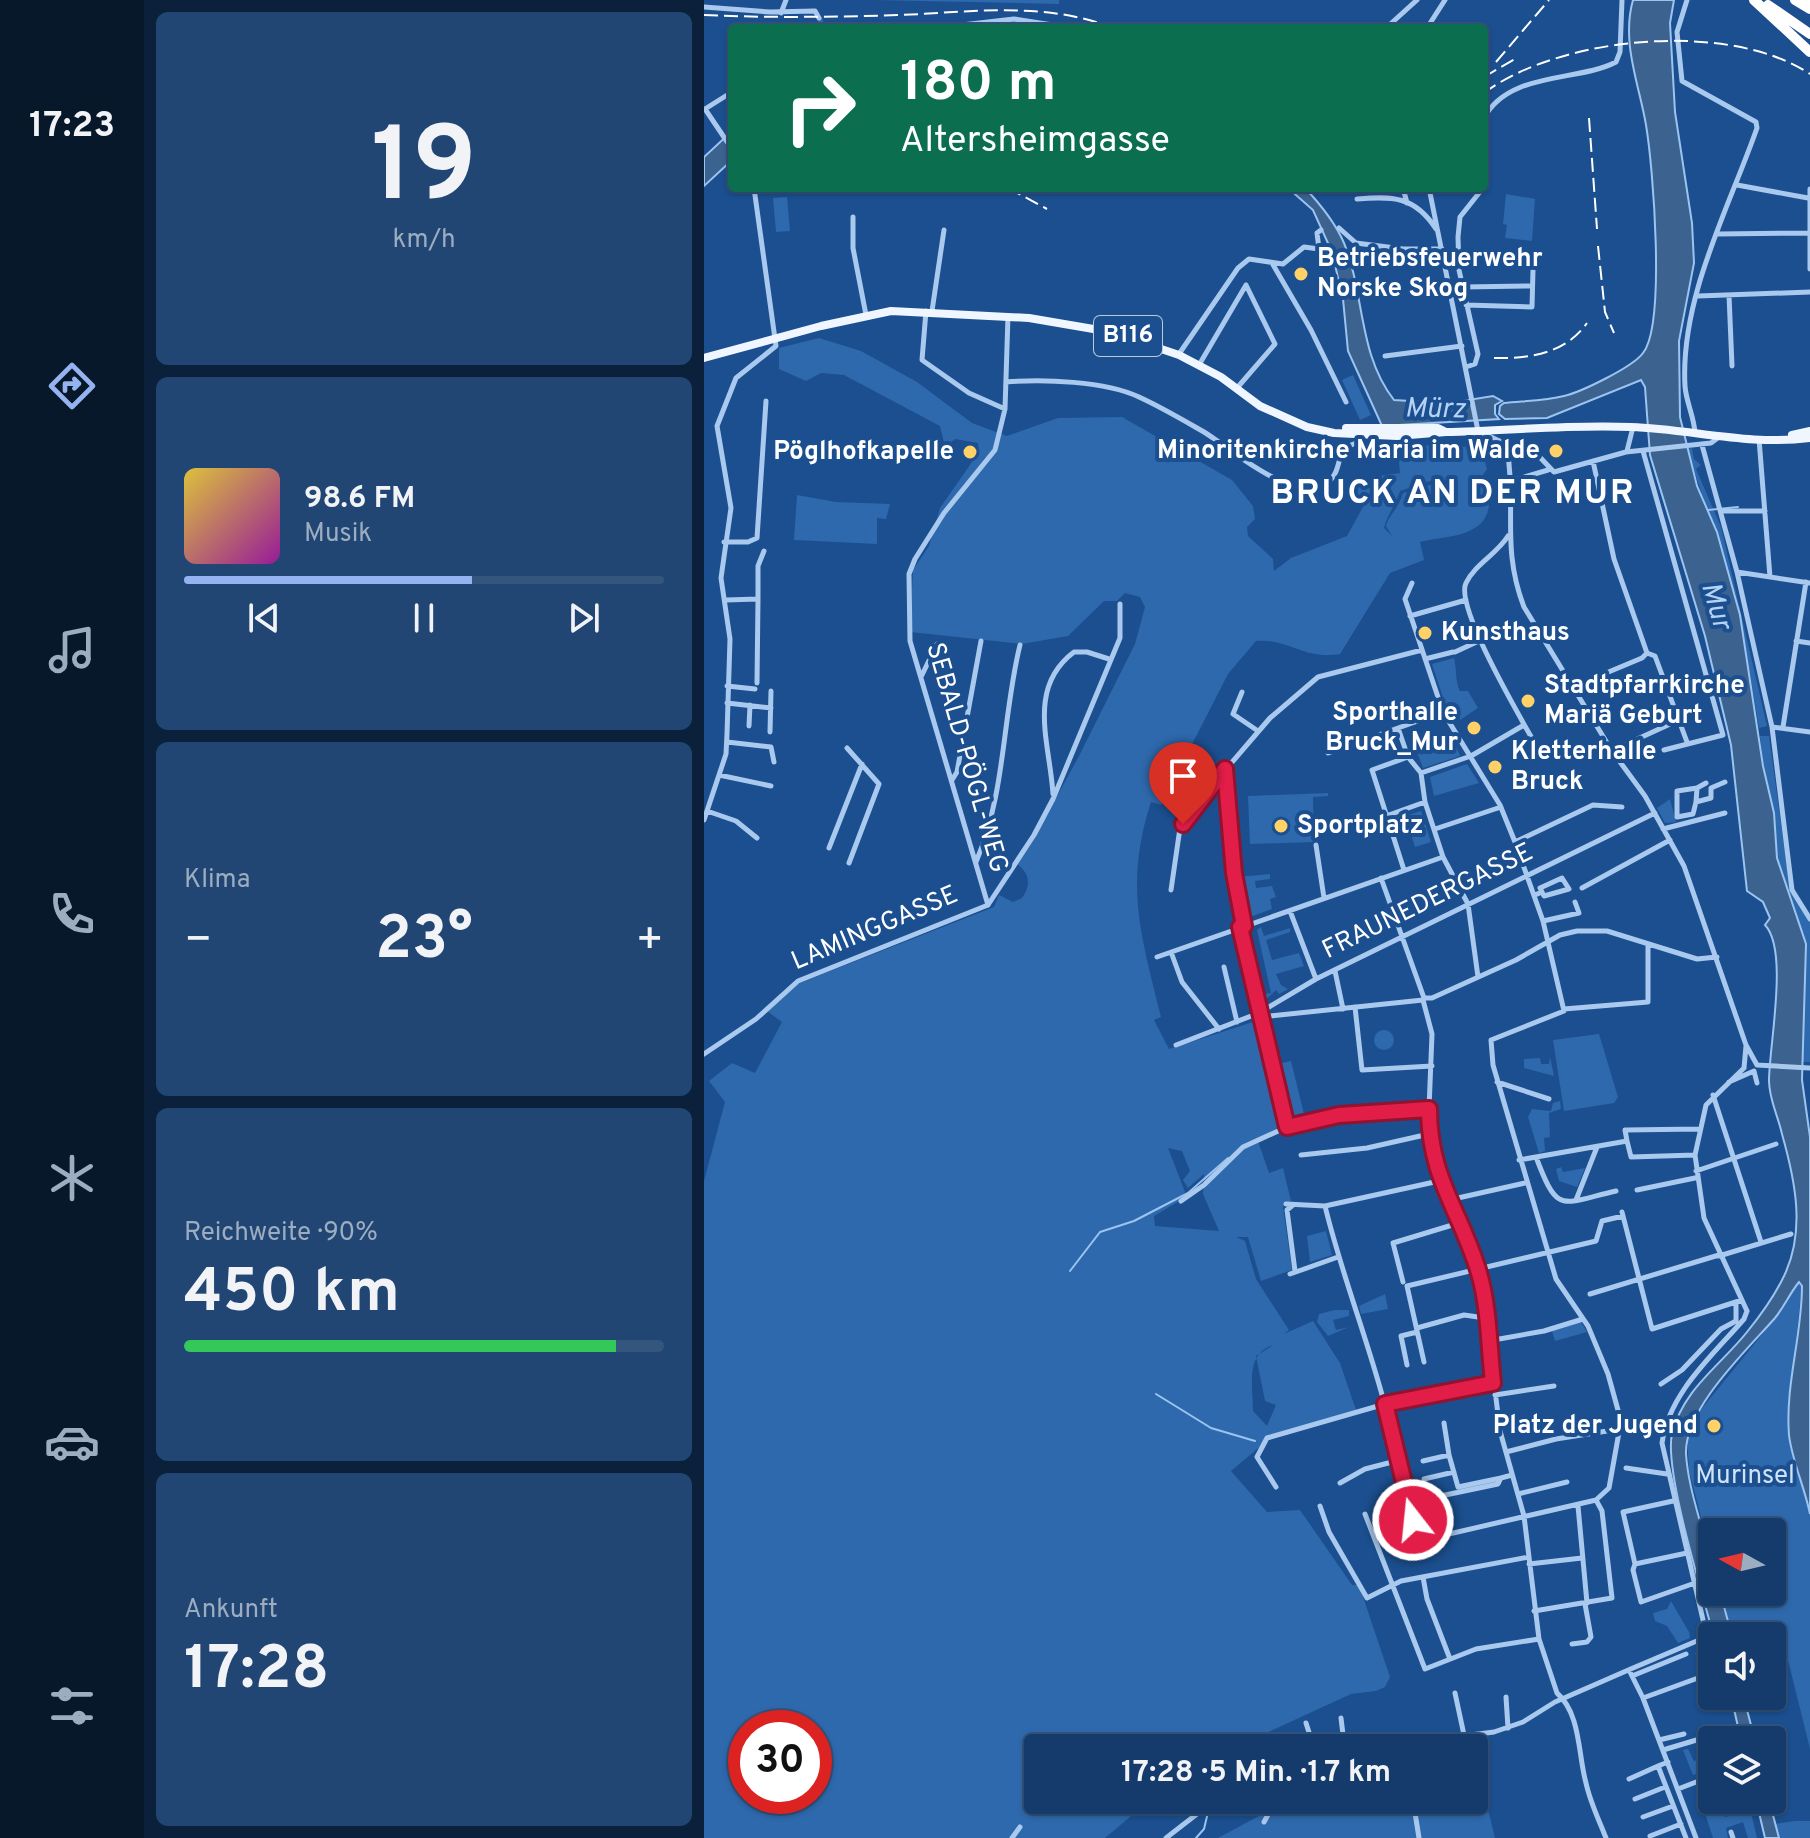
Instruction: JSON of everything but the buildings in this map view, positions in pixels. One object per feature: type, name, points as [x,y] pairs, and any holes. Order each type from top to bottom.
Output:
[{"type":"highway","points":[[1757,0],[1810,34]]},
{"type":"highway","points":[[1757,0],[1810,52]]},
{"type":"highway","points":[[1795,0],[1810,9]]},
{"type":"main road","name":"B116","points":[[704,358],[866,315],[929,311],[1070,322],[1137,339],[1179,355],[1237,388]]},
{"type":"main road","points":[[1237,388],[1260,406],[1292,422],[1320,430],[1415,437],[1477,427],[1635,427],[1719,436],[1810,438]]},
{"type":"main road","points":[[1759,438],[1810,431]]},
{"type":"street","points":[[716,0],[716,8]]},
{"type":"street","points":[[781,13],[786,0]]},
{"type":"street","points":[[1390,24],[1417,0]]},
{"type":"street","points":[[1430,24],[1445,0]]},
{"type":"street","points":[[1488,114],[1504,97],[1533,83],[1616,62],[1620,52],[1622,0]]},
{"type":"street","points":[[1687,0],[1677,32],[1682,81],[1756,122],[1757,128],[1698,296],[1686,361],[1685,385],[1693,433]]},
{"type":"street","points":[[704,7],[781,13],[815,11],[819,18]]},
{"type":"street","points":[[970,24],[1014,19],[1046,24]]},
{"type":"street","points":[[728,95],[705,109],[728,143]]},
{"type":"street","points":[[1737,185],[1808,198]]},
{"type":"street","points":[[1810,189],[1810,269]]},
{"type":"street","points":[[704,820],[727,742],[730,639],[721,578],[731,508],[717,437],[720,412],[736,378],[776,348],[777,340],[755,192]]},
{"type":"street","points":[[1404,192],[1407,204]]},
{"type":"street","points":[[1430,192],[1477,427],[1506,444],[1533,450],[1548,470]]},
{"type":"street","points":[[1466,367],[1475,364],[1478,359],[1463,287],[1459,224],[1481,192]]},
{"type":"street","points":[[1357,199],[1388,195],[1427,217],[1439,233]]},
{"type":"street","points":[[853,217],[853,248],[866,315]]},
{"type":"street","points":[[1339,228],[1356,243],[1403,249],[1442,249]]},
{"type":"street","points":[[944,230],[922,360],[969,393],[1005,409]]},
{"type":"street","points":[[1179,355],[1238,268],[1249,259],[1283,264],[1304,247],[1319,249],[1317,233],[1321,230]]},
{"type":"street","points":[[1718,234],[1808,233]]},
{"type":"street","points":[[1272,263],[1311,330],[1346,402]]},
{"type":"street","points":[[1466,305],[1532,307],[1533,270]]},
{"type":"street","points":[[1199,365],[1246,285],[1275,344],[1237,388]]},
{"type":"street","points":[[1463,287],[1529,286]]},
{"type":"street","points":[[1698,296],[1810,292]]},
{"type":"street","points":[[1729,295],[1732,366]]},
{"type":"street","name":"SEBALD-PÖGL-WEG","points":[[988,905],[908,631],[911,566],[944,513],[995,450],[1005,409],[1008,316]]},
{"type":"street","points":[[1385,356],[1462,346]]},
{"type":"street","points":[[1006,382],[1037,379],[1137,396],[1206,433],[1236,457],[1274,478],[1307,488],[1328,482],[1334,475],[1343,448],[1359,442],[1361,432]]},
{"type":"street","points":[[724,542],[755,541],[757,538],[766,401]]},
{"type":"street","points":[[1626,452],[1635,427]]},
{"type":"street","points":[[1511,481],[1548,470],[1558,472],[1626,452],[1702,445],[1719,436]]},
{"type":"street","points":[[1759,438],[1770,577]]},
{"type":"street","points":[[1506,444],[1511,481],[1508,536],[1519,594],[1545,644],[1612,746],[1618,750],[1685,869],[1757,1083]]},
{"type":"street","points":[[1702,445],[1737,572],[1772,727],[1792,890],[1810,919]]},
{"type":"street","points":[[1644,450],[1662,527],[1723,735],[1664,750]]},
{"type":"street","points":[[1593,461],[1614,559],[1631,610],[1647,653],[1655,656],[1687,742]]},
{"type":"street","points":[[1720,508],[1765,511]]},
{"type":"street","points":[[1508,536],[1465,584],[1466,600],[1481,640],[1539,751]]},
{"type":"street","points":[[727,686],[756,686],[760,635],[758,566],[764,551]]},
{"type":"street","points":[[1737,572],[1808,583],[1783,727]]},
{"type":"street","points":[[1412,583],[1405,599],[1443,712],[1501,807],[1535,895],[1564,1010]]},
{"type":"street","points":[[726,600],[758,599]]},
{"type":"street","points":[[1410,616],[1466,600]]},
{"type":"street","points":[[988,905],[1034,835],[1053,799],[1120,638],[1120,604]]},
{"type":"street","points":[[1425,659],[1454,652],[1481,640]]},
{"type":"street","points":[[951,781],[957,772],[981,641]]},
{"type":"street","points":[[1796,641],[1810,643]]},
{"type":"street","points":[[921,677],[928,669],[937,644]]},
{"type":"street","points":[[975,863],[998,796],[1005,753],[1007,705],[1020,645]]},
{"type":"street","points":[[1171,890],[1180,828],[1258,731],[1318,677],[1422,650]]},
{"type":"street","points":[[1053,799],[1045,742],[1045,692],[1058,667],[1074,652],[1087,652],[1109,659]]},
{"type":"street","points":[[1575,686],[1642,658],[1647,653]]},
{"type":"street","points":[[770,732],[771,691]]},
{"type":"street","points":[[1242,692],[1233,714],[1258,731]]},
{"type":"street","points":[[727,703],[771,708]]},
{"type":"street","points":[[749,726],[750,705]]},
{"type":"street","points":[[1328,753],[1443,712]]},
{"type":"street","points":[[1618,750],[1681,719]]},
{"type":"street","points":[[1421,773],[1471,756],[1524,725]]},
{"type":"street","points":[[1772,727],[1810,732]]},
{"type":"street","points":[[1398,728],[1408,757],[1421,773],[1425,802],[1443,857],[1468,904],[1478,977]]},
{"type":"street","points":[[727,742],[771,747],[774,762]]},
{"type":"street","points":[[847,748],[877,780],[879,791],[849,863]]},
{"type":"street","points":[[1404,870],[1372,770],[1408,757]]},
{"type":"street","points":[[829,848],[862,764]]},
{"type":"street","points":[[1225,769],[1242,926],[1287,1127]]},
{"type":"street","points":[[719,775],[771,786]]},
{"type":"street","points":[[1696,802],[1711,798],[1711,788],[1725,782]]},
{"type":"street","points":[[1678,820],[1677,791],[1697,788],[1706,783]]},
{"type":"street","points":[[704,785],[716,785]]},
{"type":"street","points":[[1663,829],[1693,814],[1697,788]]},
{"type":"street","points":[[1386,816],[1425,802]]},
{"type":"street","points":[[1515,842],[1593,805],[1622,807]]},
{"type":"street","points":[[1435,829],[1501,807]]},
{"type":"street","points":[[707,811],[736,821],[757,838]]},
{"type":"street","name":"FRAUNEDERGASSE","points":[[1176,1045],[1260,1013],[1316,979],[1655,813]]},
{"type":"street","points":[[1678,820],[1725,813]]},
{"type":"street","points":[[1582,888],[1670,840]]},
{"type":"street","points":[[1316,845],[1324,898]]},
{"type":"street","points":[[1157,957],[1443,857]]},
{"type":"street","points":[[1381,878],[1428,1007],[1432,1066],[1429,1134],[1439,1181],[1478,1269],[1495,1395],[1506,1452],[1524,1516],[1539,1639],[1557,1693],[1563,1698],[1576,1729],[1586,1785],[1606,1838]]},
{"type":"street","points":[[1562,878],[1569,889],[1544,896],[1542,892],[1540,888],[1562,878]]},
{"type":"street","points":[[1535,895],[1542,892]]},
{"type":"street","points":[[1543,921],[1579,913],[1575,902]]},
{"type":"street","name":"LAMINGGASSE","points":[[704,1054],[763,1013],[798,981],[988,905]]},
{"type":"street","points":[[1290,911],[1316,979]]},
{"type":"street","points":[[1260,1013],[1343,1009],[1432,998],[1547,941],[1587,930],[1607,931],[1697,959],[1717,957]]},
{"type":"street","points":[[1397,1546],[1578,1506],[1596,1500],[1609,1488],[1620,1429],[1608,1374],[1583,1319],[1556,1279],[1525,1183],[1497,1082],[1490,1043],[1564,1010],[1648,1002],[1648,945]]},
{"type":"street","points":[[1171,952],[1186,986],[1219,1029]]},
{"type":"street","points":[[1224,967],[1237,1022]]},
{"type":"street","points":[[1335,970],[1343,1009]]},
{"type":"street","points":[[1428,1007],[1433,1003],[1432,998]]},
{"type":"street","points":[[1355,1007],[1362,1070],[1432,1066]]},
{"type":"street","points":[[1746,1045],[1746,1060],[1753,1067]]},
{"type":"street","points":[[1705,1622],[1673,1501],[1662,1443],[1667,1419],[1685,1387],[1748,1311],[1739,1302],[1704,1218],[1696,1174],[1699,1129],[1713,1094],[1753,1067],[1809,1068]]},
{"type":"street","points":[[1497,1082],[1549,1099]]},
{"type":"street","points":[[1713,1094],[1761,1242]]},
{"type":"street","points":[[1181,1201],[1243,1147],[1287,1127],[1339,1115],[1429,1109]]},
{"type":"street","points":[[1695,1155],[1631,1157],[1625,1130],[1699,1129]]},
{"type":"street","points":[[1301,1155],[1367,1148],[1429,1134]]},
{"type":"street","points":[[1519,1160],[1627,1141]]},
{"type":"street","points":[[1637,1190],[1696,1174],[1776,1144]]},
{"type":"street","points":[[1576,1201],[1597,1147]]},
{"type":"street","points":[[1536,1157],[1550,1195],[1567,1202],[1616,1191]]},
{"type":"street","points":[[1286,1204],[1325,1206],[1439,1181]]},
{"type":"street","points":[[1449,1200],[1525,1183]]},
{"type":"street","points":[[1298,1204],[1287,1210],[1292,1273],[1338,1257]]},
{"type":"street","points":[[1325,1206],[1385,1404],[1396,1461],[1419,1534]]},
{"type":"street","points":[[1424,1362],[1407,1286],[1596,1241],[1602,1221],[1622,1214],[1652,1329],[1739,1302]]},
{"type":"street","points":[[1403,1282],[1393,1243],[1459,1223]]},
{"type":"street","points":[[1590,1294],[1791,1234]]},
{"type":"street","points":[[1661,1384],[1682,1370],[1721,1329],[1736,1321],[1739,1302]]},
{"type":"street","points":[[1407,1365],[1401,1336],[1464,1315],[1485,1318]]},
{"type":"street","points":[[1488,1341],[1544,1331],[1583,1319]]},
{"type":"street","points":[[1276,1487],[1258,1464],[1257,1452],[1267,1438],[1385,1404],[1493,1383]]},
{"type":"street","points":[[1495,1395],[1554,1386]]},
{"type":"street","points":[[1444,1423],[1458,1487],[1512,1475]]},
{"type":"street","points":[[1506,1452],[1556,1439],[1620,1429]]},
{"type":"street","points":[[1423,1461],[1449,1455]]},
{"type":"street","points":[[1340,1483],[1365,1469],[1396,1461]]},
{"type":"street","points":[[1626,1468],[1667,1474]]},
{"type":"street","points":[[1424,1479],[1454,1472]]},
{"type":"street","points":[[1431,1498],[1498,1484],[1501,1478]]},
{"type":"street","points":[[1518,1494],[1567,1482]]},
{"type":"street","points":[[1534,1611],[1612,1598],[1602,1511],[1596,1500]]},
{"type":"street","points":[[1673,1501],[1623,1512],[1641,1602],[1695,1583]]},
{"type":"street","points":[[1320,1506],[1329,1532],[1367,1598],[1392,1584],[1423,1577],[1529,1561],[1582,1558]]},
{"type":"street","points":[[1572,1644],[1587,1642],[1591,1637],[1578,1506]]},
{"type":"street","points":[[1365,1514],[1425,1669],[1476,1649],[1539,1639]]},
{"type":"street","points":[[1401,1523],[1413,1520]]},
{"type":"street","points":[[1635,1564],[1687,1553]]},
{"type":"street","points":[[1423,1577],[1435,1623],[1450,1659]]},
{"type":"street","points":[[1630,1673],[1698,1641]]},
{"type":"street","points":[[1470,1734],[1508,1728],[1537,1716],[1563,1698],[1686,1654]]},
{"type":"street","points":[[1630,1673],[1643,1698],[1696,1838]]},
{"type":"street","points":[[1643,1698],[1698,1678]]},
{"type":"street","points":[[1455,1693],[1464,1734]]},
{"type":"street","points":[[1506,1697],[1508,1728]]},
{"type":"street","points":[[1341,1718],[1343,1734]]},
{"type":"street","points":[[1306,1723],[1310,1734]]},
{"type":"street","points":[[1659,1740],[1684,1734]]},
{"type":"street","points":[[1663,1750],[1698,1739]]},
{"type":"street","points":[[1629,1779],[1668,1762]]},
{"type":"street","points":[[1658,1766],[1686,1838]]},
{"type":"street","points":[[1678,1789],[1698,1781]]},
{"type":"street","points":[[1635,1799],[1665,1787]]},
{"type":"street","points":[[1643,1817],[1673,1806]]},
{"type":"street","points":[[1166,1838],[1197,1814]]},
{"type":"street","points":[[1264,1822],[1268,1814]]},
{"type":"street","points":[[1415,1814],[1419,1838]]},
{"type":"street","points":[[1650,1836],[1681,1824]]},
{"type":"street","points":[[1012,1838],[1020,1827]]},
{"type":"green space","points":[[874,0],[1059,0],[1059,4]]},
{"type":"green space","points":[[1506,194],[1535,199],[1532,241],[1505,238]]},
{"type":"green space","points":[[787,197],[790,231],[776,232],[773,198]]},
{"type":"green space","points":[[819,338],[861,351],[917,382],[972,423],[1007,436],[1058,418],[1122,417],[1232,480],[1253,506],[1255,519],[1247,527],[1248,536],[1273,559],[1274,571],[1291,558],[1347,536],[1364,505],[1347,495],[1348,491],[1379,476],[1400,473],[1399,462],[1390,457],[1391,444],[1472,447],[1478,458],[1483,454],[1487,469],[1480,479],[1486,484],[1489,503],[1487,515],[1481,523],[1462,534],[1420,542],[1424,560],[1390,573],[1340,654],[1316,654],[1278,643],[1256,641],[1228,674],[1161,805],[1151,802],[1138,859],[1137,885],[1142,935],[1161,1017],[1154,1020],[1169,1049],[1256,1021],[1284,1126],[1258,1141],[1269,1173],[1283,1168],[1291,1201],[1283,1207],[1292,1270],[1261,1281],[1248,1237],[1236,1237],[1245,1241],[1256,1279],[1289,1330],[1284,1334],[1313,1321],[1340,1363],[1356,1410],[1275,1434],[1231,1471],[1267,1512],[1300,1510],[1352,1585],[1359,1585],[1390,1677],[1385,1687],[1351,1694],[1264,1734],[1024,1734],[1024,1814],[1133,1814],[1105,1838],[704,1838],[704,1181],[725,1102],[709,1081],[732,1063],[755,1073],[782,1022],[767,1011],[795,985],[994,907],[999,895],[1013,902],[1022,898],[1028,879],[1017,864],[1079,756],[1135,644],[1145,607],[1140,597],[1125,593],[1117,601],[1104,601],[1068,636],[1022,644],[910,632],[913,570],[929,546],[940,508],[979,452],[978,443],[955,439],[945,447],[940,426],[844,375],[821,373],[806,381],[779,369],[779,348]],"holes":[[[1439,478],[1440,482],[1403,493],[1386,526],[1392,536],[1384,528],[1400,491]],[[1168,1148],[1182,1151],[1190,1171],[1183,1180],[1188,1188],[1204,1174],[1203,1194],[1219,1231],[1155,1226],[1154,1216],[1179,1201],[1185,1192]],[[1257,1359],[1265,1401],[1276,1405],[1267,1426],[1253,1411],[1252,1372]]]},
{"type":"green space","points":[[1353,375],[1371,415],[1360,420],[1342,380]]},
{"type":"green space","points":[[1692,448],[1694,459],[1701,465],[1696,469],[1721,527],[1767,726],[1759,728],[1738,603],[1687,449]]},
{"type":"green space","points":[[797,495],[836,502],[890,504],[886,519],[877,518],[877,544],[794,540]]},
{"type":"green space","points":[[1454,658],[1460,691],[1468,691],[1478,708],[1460,720],[1447,710],[1432,664]]},
{"type":"green space","points":[[1760,736],[1769,736],[1790,889],[1810,921],[1810,1062],[1802,1062],[1806,944],[1777,858],[1774,813],[1764,773]]},
{"type":"green space","points":[[1453,739],[1460,756],[1423,768],[1417,752]]},
{"type":"green space","points":[[1467,764],[1479,783],[1434,796],[1430,777]]},
{"type":"green space","name":"Sportplatz","points":[[1328,793],[1328,796],[1313,797],[1314,842],[1250,844],[1248,796]]},
{"type":"green space","points":[[1670,799],[1676,822],[1665,823],[1657,808]]},
{"type":"green space","points":[[1421,811],[1431,842],[1415,847],[1405,816]]},
{"type":"green space","points":[[1270,874],[1270,879],[1255,881],[1256,888],[1272,886],[1276,897],[1270,899],[1272,909],[1247,918],[1239,877]]},
{"type":"green space","points":[[1261,927],[1264,936],[1290,928],[1290,932],[1266,940],[1272,960],[1299,953],[1304,966],[1276,974],[1281,985],[1288,989],[1279,994],[1276,990],[1264,1001],[1260,995],[1271,993],[1257,930]]},
{"type":"green space","points":[[1384,1030],[1391,1033],[1394,1040],[1391,1047],[1384,1050],[1377,1047],[1374,1040],[1377,1033]]},
{"type":"green space","points":[[1599,1034],[1618,1097],[1614,1103],[1564,1111],[1553,1040]]},
{"type":"green space","points":[[1550,1057],[1554,1076],[1524,1068],[1524,1059],[1540,1058],[1541,1064],[1549,1064]]},
{"type":"green space","points":[[1291,1061],[1305,1118],[1288,1122],[1274,1065]]},
{"type":"green space","points":[[1560,1101],[1561,1109],[1549,1113],[1550,1137],[1544,1138],[1545,1151],[1539,1153],[1528,1117],[1532,1109],[1551,1111],[1553,1103]]},
{"type":"green space","points":[[1561,1167],[1563,1172],[1585,1168],[1577,1187],[1559,1181],[1556,1169]]},
{"type":"green space","points":[[1326,1231],[1332,1255],[1310,1262],[1307,1236]]},
{"type":"green space","name":"Murinsel","points":[[1798,1282],[1802,1286],[1793,1367],[1810,1514],[1810,1749],[1786,1652],[1786,1622],[1728,1622],[1724,1606],[1786,1606],[1786,1518],[1701,1518],[1689,1470],[1687,1436],[1699,1412],[1777,1316]]},
{"type":"green space","points":[[1385,1294],[1388,1309],[1361,1314],[1359,1306]]},
{"type":"green space","points":[[1349,1310],[1349,1316],[1333,1320],[1336,1330],[1349,1327],[1328,1336],[1317,1322],[1319,1314]]},
{"type":"green space","points":[[1581,1322],[1587,1332],[1555,1341],[1552,1331]]},
{"type":"green space","points":[[1671,1601],[1690,1638],[1678,1643],[1667,1626],[1655,1621],[1653,1613],[1667,1609]]},
{"type":"green space","points":[[1688,1749],[1694,1761],[1698,1760],[1698,1773],[1693,1775],[1683,1750]]},
{"type":"green space","points":[[1488,1809],[1495,1838],[1218,1838],[1263,1814],[1488,1814]]},
{"type":"green space","points":[[1705,1814],[1724,1814],[1725,1817],[1751,1814],[1757,1838],[1748,1838],[1743,1822],[1726,1828],[1728,1838],[1713,1838]]},
{"type":"green space","points":[[1810,1821],[1810,1838],[1779,1838],[1775,1824]]},
{"type":"water","name":"Mur","points":[[1633,0],[1674,0],[1670,23],[1675,112],[1692,223],[1694,263],[1679,341],[1680,417],[1697,486],[1717,532],[1740,615],[1763,766],[1774,813],[1777,858],[1806,944],[1802,1080],[1810,1137],[1810,1514],[1793,1455],[1788,1416],[1801,1305],[1802,1286],[1799,1282],[1775,1318],[1719,1381],[1695,1418],[1688,1437],[1688,1471],[1698,1518],[1698,1578],[1673,1474],[1672,1434],[1677,1418],[1693,1391],[1747,1332],[1776,1291],[1791,1259],[1795,1241],[1794,1187],[1769,1088],[1777,976],[1772,937],[1765,925],[1770,918],[1763,902],[1747,891],[1731,745],[1705,636],[1650,455],[1645,387],[1641,380],[1547,418],[1505,419],[1499,414],[1500,406],[1504,403],[1564,396],[1606,378],[1637,359],[1650,337],[1656,279],[1652,174],[1646,125],[1632,63],[1630,16]]},
{"type":"water","points":[[728,135],[728,164],[704,186],[704,157]]},
{"type":"water","name":"Mürz","points":[[1293,192],[1308,192],[1327,214],[1344,243],[1374,363],[1394,400],[1427,402],[1416,405],[1419,408],[1493,396],[1502,401],[1495,405],[1495,414],[1499,419],[1382,426],[1348,351],[1343,299],[1332,252],[1313,210]]},
{"type":"water","points":[[1706,1606],[1724,1606],[1728,1622],[1710,1622]]},
{"type":"water","points":[[1734,1710],[1747,1710],[1751,1726],[1738,1726]]},
{"type":"water","points":[[1759,1814],[1773,1814],[1779,1838],[1765,1838]]},
{"type":"waterway","points":[[1708,510],[1738,507]]},
{"type":"waterway","points":[[1070,1271],[1100,1232],[1134,1221],[1188,1193],[1228,1158]]},
{"type":"waterway","points":[[1156,1394],[1211,1428],[1255,1441]]},
{"type":"waterway","points":[[1196,1838],[1204,1829],[1208,1814]]},
{"type":"tunnel","points":[[819,18],[822,24]]},
{"type":"railway","points":[[1496,62],[1549,0]]},
{"type":"railway","points":[[704,15],[827,17],[1008,10],[1061,14],[1100,24]]},
{"type":"railway","points":[[1488,91],[1517,74],[1556,58],[1645,42],[1691,41],[1736,46],[1776,57],[1810,74]]},
{"type":"railway","points":[[1488,75],[1515,59]]},
{"type":"railway","points":[[1589,118],[1597,229]]},
{"type":"railway","points":[[1015,192],[1047,209]]},
{"type":"railway","points":[[1598,246],[1605,312],[1614,333]]},
{"type":"railway","points":[[1494,358],[1534,355],[1558,348],[1587,323]]},
{"type":"place","name":"Betriebsfeuerwehr Norske Skog","points":[[1301,274]]},
{"type":"place","name":"Minoritenkirche Maria im Walde","points":[[1556,451]]},
{"type":"place","name":"Pöglhofkapelle","points":[[970,452]]},
{"type":"place","name":"Kunsthaus","points":[[1425,633]]},
{"type":"place","name":"Stadtpfarrkirche Mariä Geburt","points":[[1528,701]]},
{"type":"place","name":"Sporthalle Bruck_Mur","points":[[1474,728]]},
{"type":"place","name":"Kletterhalle Bruck","points":[[1495,767]]},
{"type":"place","name":"Sportplatz","points":[[1281,826]]},
{"type":"place","name":"Platz der Jugend","points":[[1714,1426]]},
{"type":"district","name":"BRUCK AN DER MUR","points":[[1453,494]]},
{"type":"route","points":[[1183,824],[1225,769],[1231,850],[1244,926],[1240,927],[1287,1127],[1339,1115],[1429,1109],[1429,1134],[1439,1181],[1468,1244],[1482,1284],[1493,1383],[1385,1404],[1396,1461],[1413,1520]]}]
